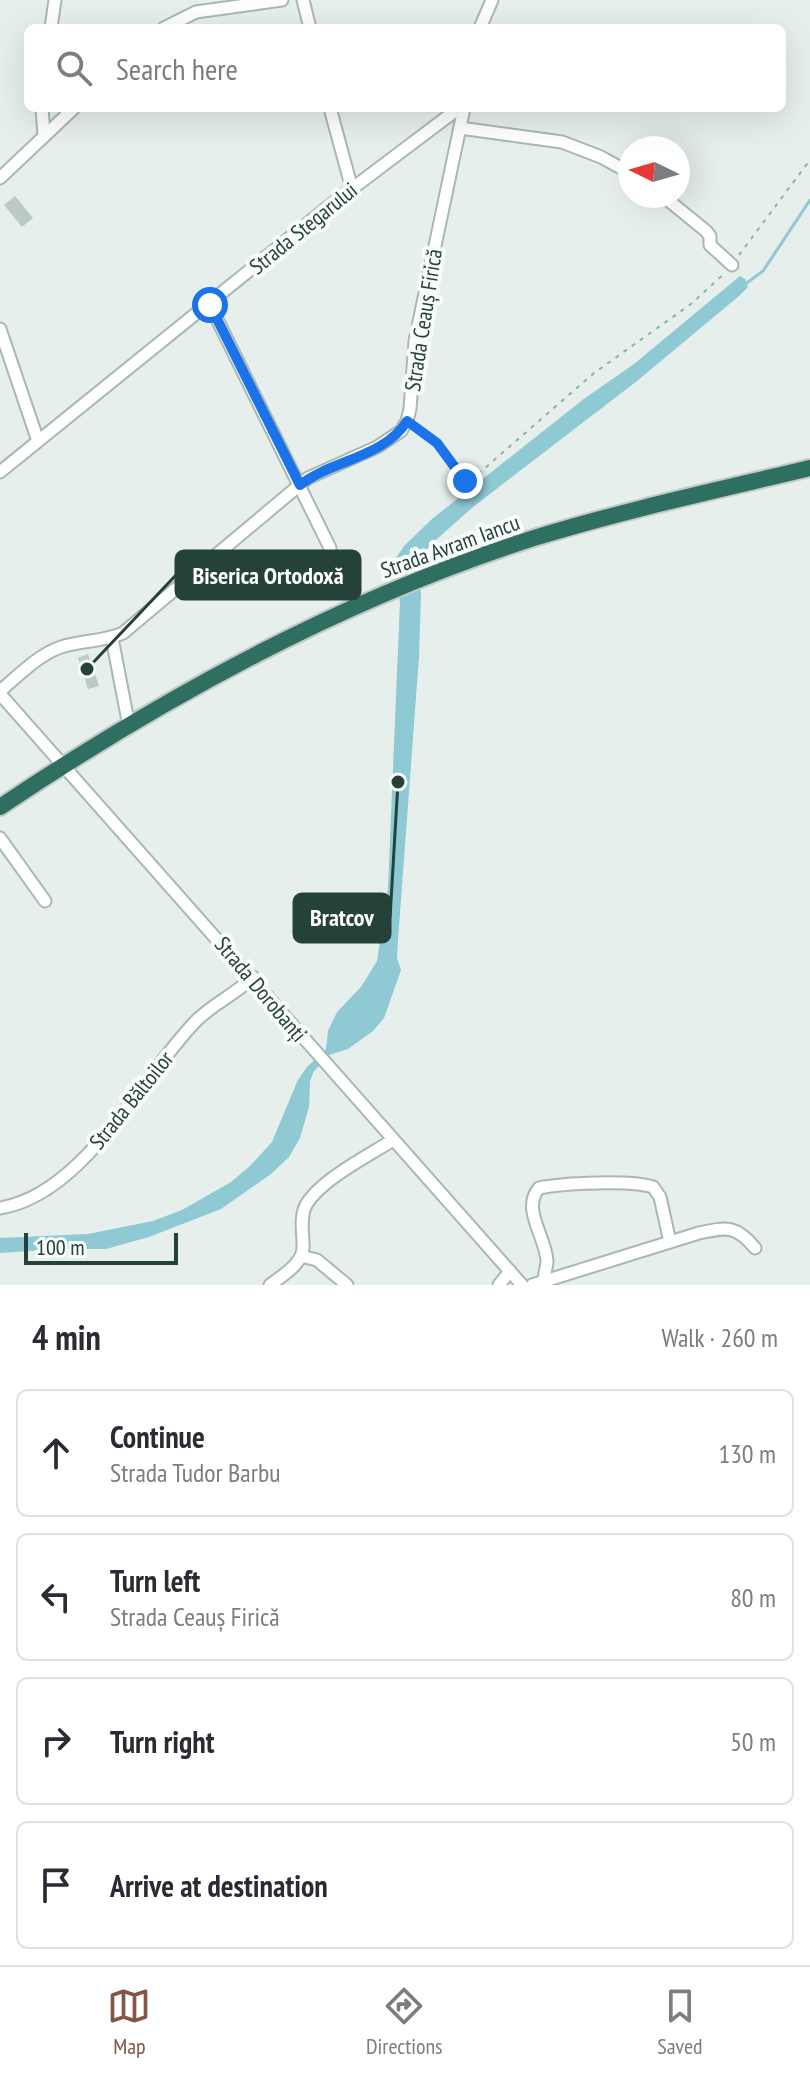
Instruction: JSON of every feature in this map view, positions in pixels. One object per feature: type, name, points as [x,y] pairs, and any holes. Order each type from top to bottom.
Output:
[{"type":"highway","name":"Strada Avram Iancu","points":[[0,807],[129,726],[237,664],[388,593],[531,539],[810,468]]},
{"type":"street","points":[[52,24],[55,0]]},
{"type":"street","points":[[172,24],[196,12],[282,0]]},
{"type":"street","points":[[303,0],[309,24]]},
{"type":"street","points":[[482,24],[492,0]]},
{"type":"street","points":[[42,112],[44,135]]},
{"type":"street","points":[[0,178],[70,112]]},
{"type":"street","points":[[331,112],[352,189]]},
{"type":"street","name":"Strada Stegarului","points":[[0,472],[352,189],[457,112]]},
{"type":"street","name":"Strada Ceauș Firică","points":[[0,692],[52,651],[123,633],[300,485],[326,468],[393,438],[407,421],[415,341],[462,112]]},
{"type":"street","points":[[460,128],[562,142],[618,166]]},
{"type":"street","points":[[678,208],[706,231],[710,236],[710,245],[732,265]]},
{"type":"street","points":[[210,305],[330,548]]},
{"type":"street","points":[[0,329],[38,441]]},
{"type":"street","points":[[112,638],[129,726]]},
{"type":"street","name":"Strada Dorobanți","points":[[0,692],[522,1285]]},
{"type":"street","points":[[0,838],[45,901]]},
{"type":"street","name":"Strada Băltoilor","points":[[0,1208],[31,1199],[68,1175],[137,1095],[194,1022],[253,977]]},
{"type":"street","points":[[270,1285],[294,1267],[301,1256],[304,1248],[301,1230],[304,1209],[315,1192],[393,1140]]},
{"type":"street","points":[[544,1280],[547,1261],[533,1213],[533,1195],[539,1188],[599,1184],[643,1184],[653,1187],[660,1197],[670,1242]]},
{"type":"street","points":[[532,1285],[726,1227],[743,1233],[755,1248]]},
{"type":"street","points":[[301,1256],[317,1260],[347,1285]]},
{"type":"street","points":[[499,1285],[510,1271]]},
{"type":"path","points":[[407,421],[437,443],[465,481],[477,475],[594,373],[691,304],[732,265],[810,160]]},
{"type":"water","points":[[740,276],[748,287],[739,296],[637,381],[473,507],[429,546],[422,558],[418,569],[421,593],[419,657],[397,958],[401,970],[384,1018],[373,1031],[348,1049],[329,1055],[314,1071],[310,1081],[309,1107],[300,1138],[289,1157],[271,1174],[221,1209],[149,1237],[106,1249],[0,1253],[0,1238],[88,1234],[153,1221],[182,1210],[231,1182],[272,1142],[297,1082],[306,1068],[326,1049],[328,1031],[337,1012],[361,987],[377,961],[388,888],[400,602],[396,558],[432,519],[585,398],[634,364]]},
{"type":"building","points":[[15,196],[33,218],[22,227],[4,205]]},
{"type":"building","points":[[88,654],[99,686],[88,689],[78,658]]},
{"type":"waterway","points":[[744,285],[763,271],[810,200]]},
{"type":"place","name":"Biserica Ortodoxă","points":[[87,669]]},
{"type":"place","name":"Bratcov","points":[[398,782]]},
{"type":"route","points":[[210,305],[300,485],[326,468],[393,438],[407,421],[437,443],[465,481]]}]
